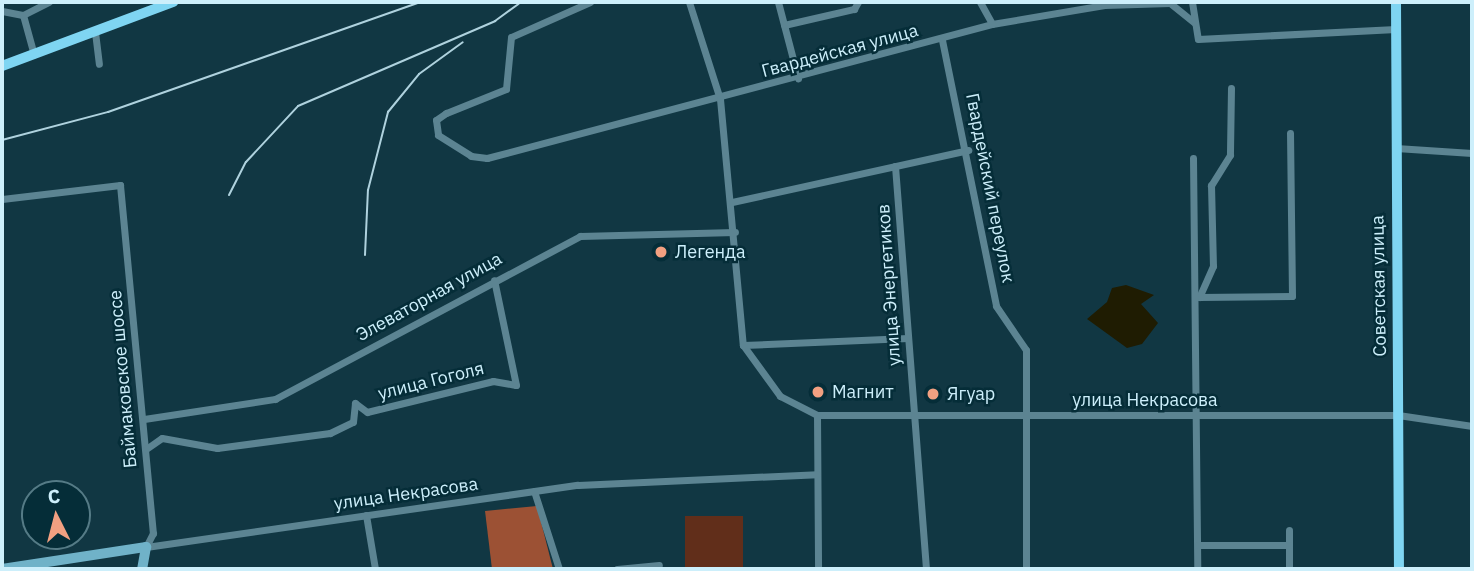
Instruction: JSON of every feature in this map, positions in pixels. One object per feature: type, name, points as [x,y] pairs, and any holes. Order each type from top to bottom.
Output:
[{"type":"main road","points":[[2,66],[173,2]]},
{"type":"main road","name":"Советская улица","points":[[1396,2],[1399,569]]},
{"type":"main road","name":"улица Некрасова","points":[[2,569],[146,547]]},
{"type":"main road","name":"Баймаковское шоссе","points":[[142,569],[146,547]]},
{"type":"street","points":[[2,11],[23,15],[49,2]]},
{"type":"street","name":"Гвардейская улица","points":[[590,2],[519,32],[508,47],[506,89],[436,120],[438,135],[471,156],[506,154],[942,40],[992,24],[1122,3],[1161,2],[1195,23],[1198,39],[1396,29]]},
{"type":"street","points":[[689,2],[720,99],[733,202],[743,345],[780,396],[817,415],[818,569]]},
{"type":"street","points":[[778,2],[798,78]]},
{"type":"street","points":[[784,25],[854,9],[858,2]]},
{"type":"street","points":[[980,2],[992,24]]},
{"type":"street","points":[[1192,2],[1195,23]]},
{"type":"street","points":[[23,15],[34,55]]},
{"type":"street","points":[[95,32],[99,64]]},
{"type":"street","name":"Гвардейский переулок","points":[[942,40],[968,149],[996,306],[1026,350],[1026,569]]},
{"type":"street","points":[[1199,296],[1213,266],[1211,185],[1230,155],[1231,88]]},
{"type":"street","points":[[1199,296],[1292,296],[1290,133]]},
{"type":"street","points":[[1395,148],[1472,153]]},
{"type":"street","points":[[733,202],[968,149]]},
{"type":"street","points":[[1193,158],[1199,296],[1197,569]]},
{"type":"street","name":"улица Энергетиков","points":[[895,166],[926,569]]},
{"type":"street","name":"Баймаковское шоссе","points":[[2,199],[120,185],[153,534],[146,547]]},
{"type":"street","name":"Элеваторная улица","points":[[144,419],[275,399],[494,279],[580,236],[735,232]]},
{"type":"street","name":"улица Гоголя","points":[[146,449],[162,438],[217,448],[330,432],[353,422],[355,403],[367,412],[494,381],[516,385],[494,279]]},
{"type":"street","points":[[743,345],[908,338]]},
{"type":"street","name":"улица Некрасова","points":[[817,415],[1398,415],[1472,426]]},
{"type":"street","name":"улица Некрасова","points":[[146,547],[534,491],[817,474]]},
{"type":"street","points":[[534,491],[559,569]]},
{"type":"street","points":[[366,515],[375,569]]},
{"type":"street","points":[[1289,530],[1289,569]]},
{"type":"street","points":[[1198,545],[1289,545]]},
{"type":"street","points":[[618,569],[659,565]]},
{"type":"shaded area","points":[[1126,285],[1154,295],[1141,304],[1158,323],[1142,344],[1127,348],[1087,319],[1107,302],[1112,288]]},
{"type":"shaded area","points":[[537,506],[553,569],[492,569],[485,511]]},
{"type":"shaded area","points":[[685,516],[743,516],[743,569],[685,569]]},
{"type":"railway","points":[[2,140],[108,112],[421,2]]},
{"type":"railway","points":[[229,195],[246,162],[298,106],[495,21],[518,4]]},
{"type":"railway","points":[[365,255],[368,190],[388,112],[419,74],[463,42]]},
{"type":"place","name":"Легенда","points":[[661,252]]},
{"type":"place","name":"Магнит","points":[[818,392]]},
{"type":"place","name":"Ягуар","points":[[933,394]]}]
